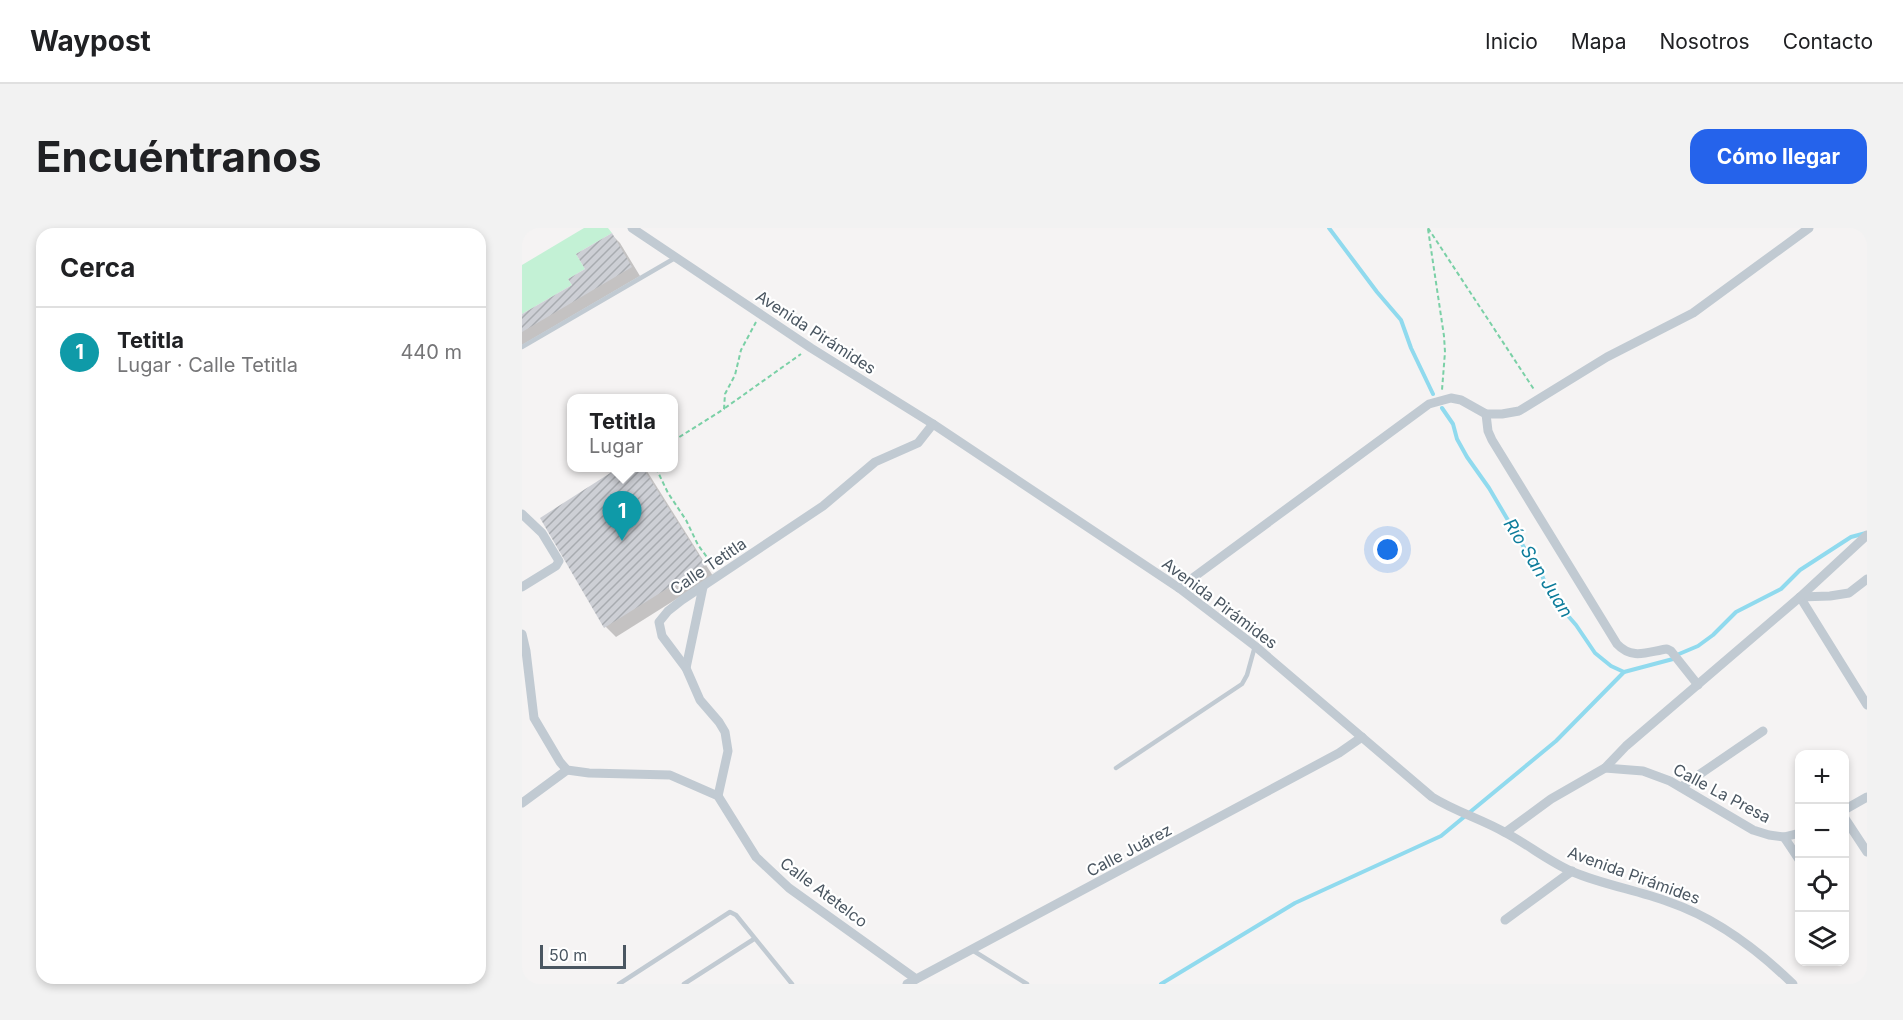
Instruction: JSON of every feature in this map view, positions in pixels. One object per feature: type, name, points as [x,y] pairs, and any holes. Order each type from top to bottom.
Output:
[{"type":"street","name":"Avenida Pirámides","points":[[632,228],[760,315],[933,424],[1179,588],[1255,646],[1432,797],[1449,808],[1506,832],[1572,872],[1668,901],[1703,915],[1740,940],[1793,984]]},
{"type":"street","points":[[1179,588],[1421,409],[1441,399],[1451,398],[1461,400],[1486,414],[1519,411],[1607,357],[1692,313],[1809,228]]},
{"type":"street","points":[[1486,414],[1492,440],[1617,644],[1631,655],[1667,649],[1671,651],[1698,685]]},
{"type":"street","name":"Calle Tetitla","points":[[718,796],[728,741],[719,722],[700,700],[687,668],[662,636],[659,622],[668,611],[824,506],[875,462],[918,443],[933,424]]},
{"type":"street","points":[[522,514],[542,533],[560,561],[556,566],[522,587]]},
{"type":"street","points":[[1506,832],[1551,799],[1605,768],[1626,746],[1800,597],[1867,535]]},
{"type":"street","points":[[1800,597],[1849,593],[1867,579]]},
{"type":"street","points":[[687,668],[703,587]]},
{"type":"street","points":[[1800,597],[1867,705]]},
{"type":"street","points":[[522,634],[526,651],[527,710],[567,770],[589,773],[670,775],[718,796]]},
{"type":"street","points":[[1681,788],[1763,731]]},
{"type":"street","name":"Calle Juárez","points":[[912,981],[1339,753],[1362,737]]},
{"type":"street","name":"Calle La Presa","points":[[1605,768],[1643,771],[1670,781],[1753,830],[1784,837],[1795,834]]},
{"type":"street","points":[[522,803],[567,770]]},
{"type":"street","name":"Calle Atetelco","points":[[718,796],[756,857],[789,888],[912,981]]},
{"type":"street","points":[[1849,808],[1867,797]]},
{"type":"street","points":[[1849,823],[1867,852]]},
{"type":"street","points":[[1784,837],[1798,858]]},
{"type":"street","points":[[1505,920],[1572,872]]},
{"type":"lane","points":[[522,347],[675,258]]},
{"type":"lane","points":[[1116,768],[1242,684],[1247,675],[1255,646]]},
{"type":"lane","points":[[619,984],[730,912],[736,915],[792,984]]},
{"type":"lane","points":[[684,984],[754,939]]},
{"type":"lane","points":[[972,950],[1027,984]]},
{"type":"path","points":[[1428,228],[1540,398]]},
{"type":"path","points":[[1428,228],[1444,336],[1441,399]]},
{"type":"path","points":[[724,409],[725,394],[735,375],[741,350],[760,315]]},
{"type":"path","points":[[678,438],[724,409],[811,348]]},
{"type":"path","points":[[658,472],[698,545],[721,576]]},
{"type":"green space","points":[[584,228],[608,228],[612,233],[576,254],[585,269],[568,279],[572,285],[522,314],[522,265]]},
{"type":"building","points":[[612,233],[632,267],[522,332],[522,314],[572,285],[568,279],[585,269],[576,254]]},
{"type":"building","points":[[612,472],[646,472],[705,565],[604,628],[540,518]]},
{"type":"waterway","name":"Río San Juan","points":[[1329,228],[1401,320],[1411,348],[1433,394]]},
{"type":"waterway","name":"Río San Juan","points":[[1442,408],[1453,424],[1457,439],[1467,457],[1489,488],[1542,575],[1549,594],[1576,625],[1595,653],[1611,666],[1624,672],[1673,659]]},
{"type":"waterway","name":"Río San Juan","points":[[1679,654],[1698,646],[1713,635],[1736,612],[1781,589],[1800,570],[1851,537],[1866,533]]},
{"type":"waterway","points":[[1161,984],[1295,903],[1441,836],[1556,741],[1624,672]]},
{"type":"place","name":"Tetitla","points":[[622,541]]}]
